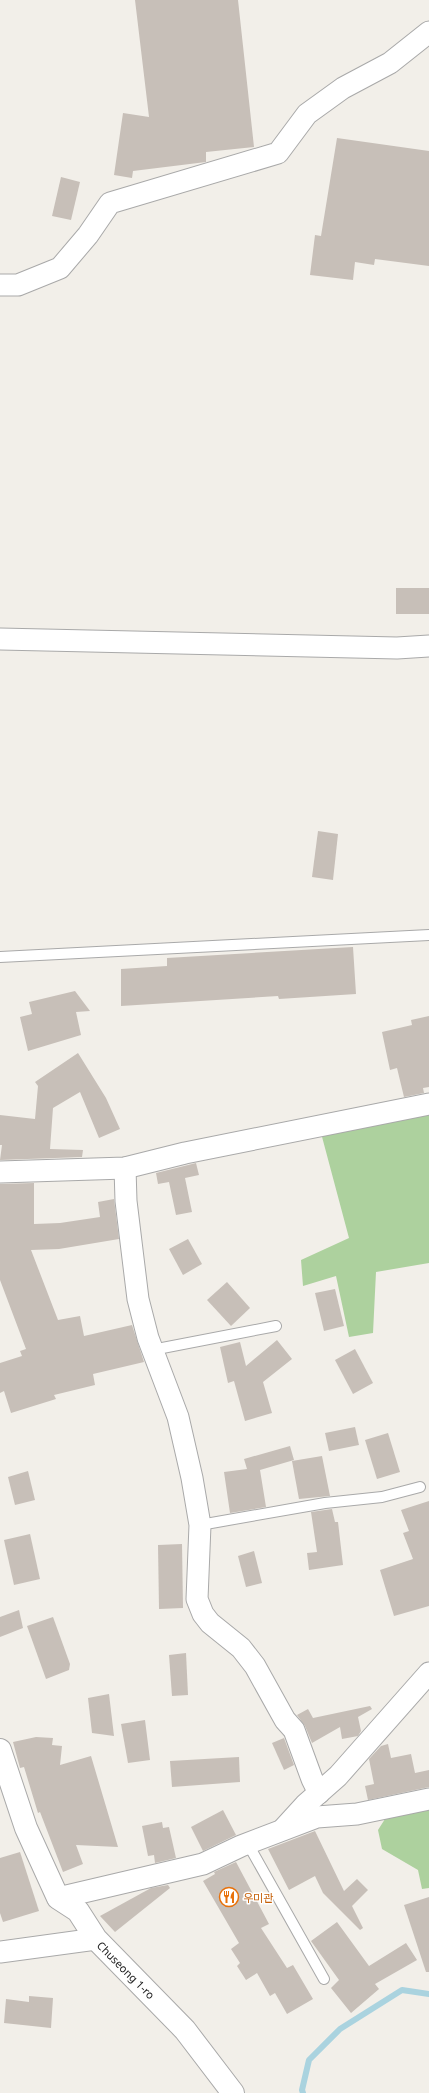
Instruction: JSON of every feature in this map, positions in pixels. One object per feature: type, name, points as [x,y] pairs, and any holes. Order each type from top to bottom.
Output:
[{"type":"street","points":[[0,285],[18,285],[60,268],[88,235],[110,203],[278,153],[307,114],[343,88],[390,63],[429,32]]},
{"type":"street","points":[[0,639],[397,648],[429,646]]},
{"type":"street","points":[[0,1172],[125,1168],[193,1152],[429,1104]]},
{"type":"street","points":[[125,1168],[126,1201],[138,1299],[152,1350],[178,1416],[186,1446],[200,1525],[197,1599],[203,1614],[210,1624],[241,1648],[255,1666],[285,1720],[294,1730],[312,1779],[319,1793]]},
{"type":"street","points":[[281,1831],[304,1805],[338,1776],[429,1673]]},
{"type":"street","points":[[0,1750],[26,1828],[58,1898],[203,1864],[248,1844],[317,1817],[357,1814],[429,1799]]},
{"type":"street","name":"Chuseong 1-ro","points":[[58,1898],[78,1910],[96,1939],[185,2030],[233,2093]]},
{"type":"street","points":[[0,1952],[96,1939]]},
{"type":"lane","points":[[0,957],[429,935]]},
{"type":"lane","points":[[152,1350],[276,1326]]},
{"type":"lane","points":[[200,1525],[325,1503],[382,1497],[420,1487]]},
{"type":"lane","points":[[248,1844],[324,1979]]},
{"type":"green space","points":[[429,1110],[429,1263],[376,1272],[373,1333],[349,1337],[336,1276],[303,1286],[301,1260],[349,1238],[321,1133]]},
{"type":"green space","points":[[429,1809],[429,1888],[422,1889],[418,1870],[382,1849],[378,1830],[385,1819]]},
{"type":"building","points":[[135,0],[238,0],[254,147],[206,152],[206,162],[133,171],[132,178],[114,175],[123,113],[149,117]]},
{"type":"building","points":[[337,138],[429,151],[429,266],[375,259],[374,265],[355,262],[353,280],[310,275],[315,235],[321,236]]},
{"type":"building","points":[[61,177],[80,182],[71,220],[52,216]]},
{"type":"building","points":[[396,588],[429,588],[429,614],[396,614]]},
{"type":"building","points":[[318,831],[338,834],[333,880],[312,877]]},
{"type":"building","points":[[353,947],[356,994],[279,999],[278,996],[121,1006],[121,969],[167,966],[167,958]]},
{"type":"building","points":[[75,991],[90,1011],[76,1012],[81,1035],[28,1051],[20,1017],[32,1014],[29,1002]]},
{"type":"building","points":[[429,1016],[429,1087],[423,1088],[424,1093],[404,1097],[397,1068],[390,1070],[382,1032],[412,1025],[411,1020]]},
{"type":"building","points":[[78,1053],[106,1098],[120,1129],[99,1138],[80,1092],[53,1108],[50,1149],[83,1150],[82,1157],[0,1160],[2,1145],[0,1145],[0,1115],[35,1119],[38,1086],[35,1082]]},
{"type":"building","points":[[196,1163],[199,1175],[185,1178],[192,1212],[176,1215],[169,1182],[158,1184],[156,1173]]},
{"type":"building","points":[[34,1183],[34,1224],[60,1223],[100,1217],[98,1202],[114,1199],[119,1239],[59,1249],[31,1250],[58,1320],[80,1316],[84,1336],[132,1325],[144,1362],[93,1374],[95,1385],[54,1395],[56,1399],[11,1413],[4,1391],[0,1393],[0,1363],[22,1356],[20,1351],[26,1349],[0,1280],[0,1184]]},
{"type":"building","points":[[188,1239],[202,1264],[183,1275],[169,1249]]},
{"type":"building","points":[[227,1282],[250,1308],[231,1326],[207,1300]]},
{"type":"building","points":[[335,1289],[344,1326],[324,1331],[315,1293]]},
{"type":"building","points":[[277,1340],[292,1359],[263,1382],[272,1413],[245,1421],[234,1381],[228,1383],[220,1347],[240,1342],[246,1366]]},
{"type":"building","points":[[355,1349],[373,1383],[353,1394],[335,1360]]},
{"type":"building","points":[[355,1427],[359,1445],[329,1451],[325,1433]]},
{"type":"building","points":[[388,1433],[400,1472],[377,1479],[365,1440]]},
{"type":"building","points":[[290,1446],[294,1460],[260,1470],[266,1507],[230,1513],[224,1472],[247,1469],[244,1459]]},
{"type":"building","points":[[322,1456],[330,1496],[299,1499],[292,1461]]},
{"type":"building","points":[[28,1471],[35,1500],[15,1505],[8,1477]]},
{"type":"building","points":[[429,1501],[429,1606],[394,1616],[380,1570],[413,1559],[403,1533],[409,1531],[401,1510]]},
{"type":"building","points":[[332,1509],[335,1522],[338,1522],[343,1565],[309,1570],[307,1553],[317,1552],[311,1512]]},
{"type":"building","points":[[30,1534],[40,1579],[14,1585],[4,1540]]},
{"type":"building","points":[[182,1544],[183,1608],[159,1609],[158,1545]]},
{"type":"building","points":[[254,1551],[262,1583],[246,1587],[238,1556]]},
{"type":"building","points":[[19,1610],[23,1628],[0,1637],[0,1617]]},
{"type":"building","points":[[53,1617],[70,1664],[69,1670],[46,1679],[27,1626]]},
{"type":"building","points":[[186,1653],[188,1695],[172,1696],[169,1655]]},
{"type":"building","points":[[109,1694],[114,1736],[92,1733],[88,1698]]},
{"type":"building","points":[[370,1706],[372,1709],[358,1717],[361,1731],[358,1736],[342,1739],[340,1727],[312,1743],[305,1726],[297,1715],[308,1709],[313,1718]]},
{"type":"building","points":[[145,1720],[150,1760],[128,1763],[121,1724]]},
{"type":"building","points":[[36,1737],[53,1738],[52,1745],[62,1746],[60,1765],[91,1756],[118,1847],[76,1845],[83,1864],[63,1872],[40,1812],[38,1813],[24,1767],[20,1768],[13,1742]]},
{"type":"building","points":[[284,1738],[294,1765],[284,1770],[272,1743]]},
{"type":"building","points":[[388,1744],[391,1758],[411,1754],[415,1773],[429,1770],[429,1787],[368,1800],[365,1786],[374,1784],[369,1759],[381,1746]]},
{"type":"building","points":[[239,1757],[240,1782],[172,1787],[170,1761]]},
{"type":"building","points":[[223,1810],[236,1835],[203,1851],[191,1827]]},
{"type":"building","points":[[162,1822],[163,1828],[169,1827],[176,1858],[155,1863],[154,1855],[148,1856],[142,1826]]},
{"type":"building","points":[[315,1831],[344,1891],[357,1879],[368,1890],[352,1906],[363,1928],[360,1930],[323,1893],[315,1876],[289,1890],[268,1849]]},
{"type":"building","points":[[20,1852],[39,1911],[3,1922],[0,1913],[0,1858]]},
{"type":"building","points":[[236,1862],[269,1924],[261,1928],[287,1968],[293,1965],[313,1999],[287,2014],[275,1993],[270,1996],[257,1973],[246,1980],[237,1966],[240,1963],[231,1949],[239,1943],[203,1881],[215,1874],[214,1872]]},
{"type":"building","points":[[168,1885],[170,1888],[115,1932],[100,1916],[151,1888]]},
{"type":"building","points":[[429,1897],[429,1972],[426,1972],[404,1905]]},
{"type":"building","points":[[337,1922],[369,1966],[406,1943],[417,1960],[375,1984],[379,1989],[351,2013],[331,1988],[339,1980],[311,1941]]},
{"type":"building","points":[[29,1996],[53,1998],[51,2028],[4,2023],[6,1999],[29,2002]]},
{"type":"waterway","points":[[303,2093],[302,2090],[309,2060],[340,2029],[402,1990],[429,1994]]},
{"type":"place","name":"우미관","points":[[229,1897]]}]
